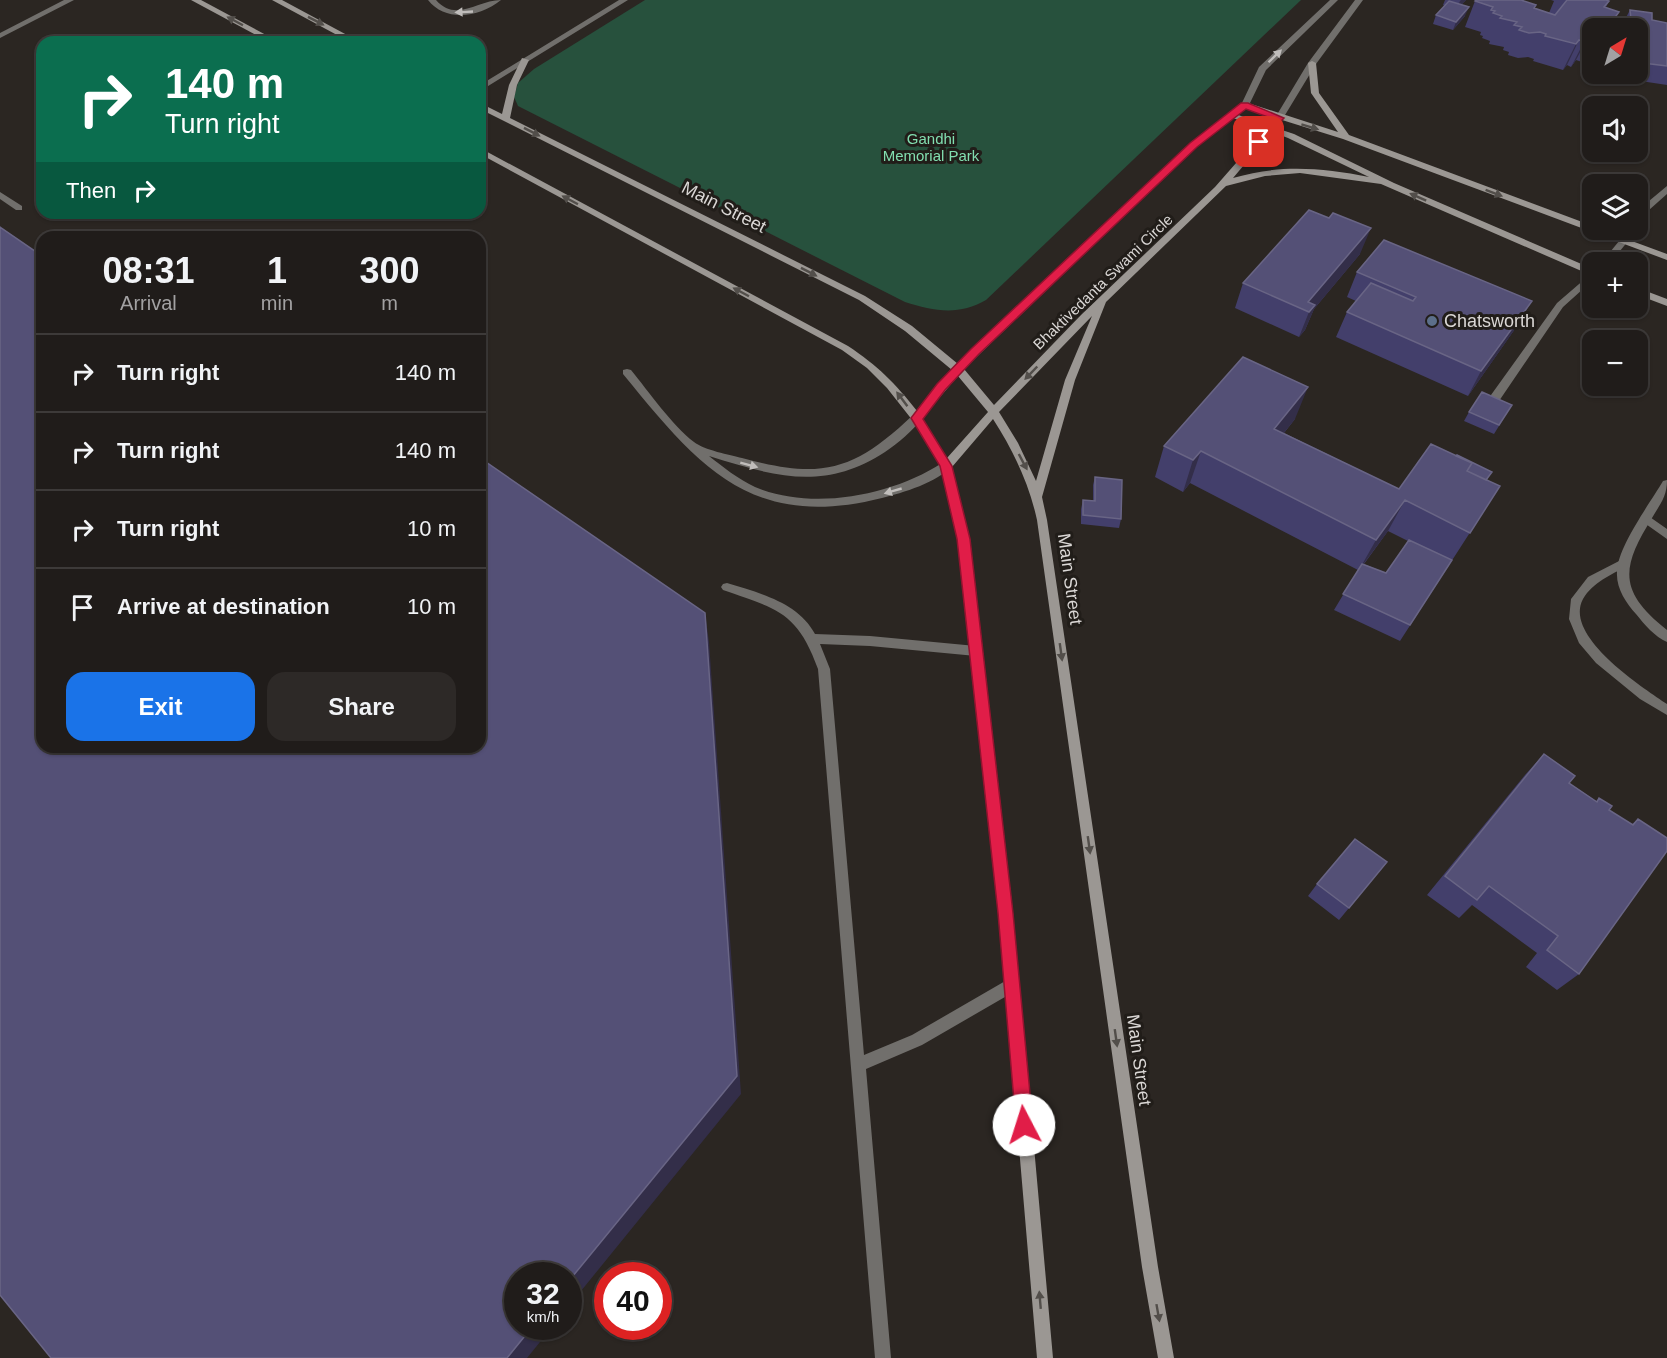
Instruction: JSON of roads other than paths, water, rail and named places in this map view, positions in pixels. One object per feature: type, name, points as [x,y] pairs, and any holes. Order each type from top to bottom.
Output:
[{"type":"street","points":[[0,36],[70,0]]},
{"type":"street","points":[[195,0],[264,36]]},
{"type":"street","points":[[276,0],[345,36]]},
{"type":"street","points":[[432,0],[441,9],[463,13],[473,12],[497,0]]},
{"type":"street","points":[[486,85],[624,0]]},
{"type":"street","points":[[693,447],[774,471],[803,475],[830,473],[868,460],[894,442],[959,368],[1193,145],[1234,116],[1245,105],[1262,69],[1334,0]]},
{"type":"street","name":"Bhaktivedanta Swami Circle","points":[[946,466],[994,411],[1105,296],[1201,208],[1279,118],[1312,63],[1359,0]]},
{"type":"street","points":[[505,119],[513,85],[525,60]]},
{"type":"street","points":[[1312,63],[1315,93],[1346,138]]},
{"type":"street","points":[[1245,105],[1346,138],[1624,243],[1667,257]]},
{"type":"street","name":"Main Street","points":[[486,109],[862,298],[915,331],[959,368],[994,411],[1038,495],[1148,1256],[1166,1358]]},
{"type":"street","points":[[1234,116],[1271,128],[1391,185],[1582,269]]},
{"type":"street","points":[[486,154],[845,348],[871,366],[891,385],[917,418],[946,466],[964,539],[1012,985],[1045,1358]]},
{"type":"street","points":[[1222,184],[1258,172],[1306,169],[1391,185]]},
{"type":"street","points":[[1648,206],[1667,189]]},
{"type":"street","points":[[0,195],[19,208]]},
{"type":"street","points":[[1615,252],[1626,240]]},
{"type":"street","points":[[1495,398],[1560,304],[1582,284]]},
{"type":"street","points":[[1648,295],[1667,303]]},
{"type":"street","points":[[1038,495],[1070,380],[1105,296]]},
{"type":"street","points":[[627,372],[716,470],[736,484],[765,497],[789,503],[820,504],[875,496],[916,484],[946,466]]},
{"type":"street","points":[[1667,484],[1623,562],[1625,584],[1635,606],[1649,624],[1667,638]]},
{"type":"street","points":[[1647,519],[1667,535]]},
{"type":"street","points":[[1623,562],[1599,573],[1585,583],[1574,609],[1575,625],[1585,642],[1603,663],[1634,689],[1667,710]]},
{"type":"street","points":[[727,587],[781,607],[799,620],[815,639],[824,669],[883,1358]]},
{"type":"street","points":[[815,639],[976,651]]},
{"type":"street","points":[[858,1065],[917,1040],[1012,985]]},
{"type":"place","name":"Chatsworth","points":[[1432,321]]},
{"type":"park label","name":"Gandhi Memorial Park","points":[[931,148]]}]
